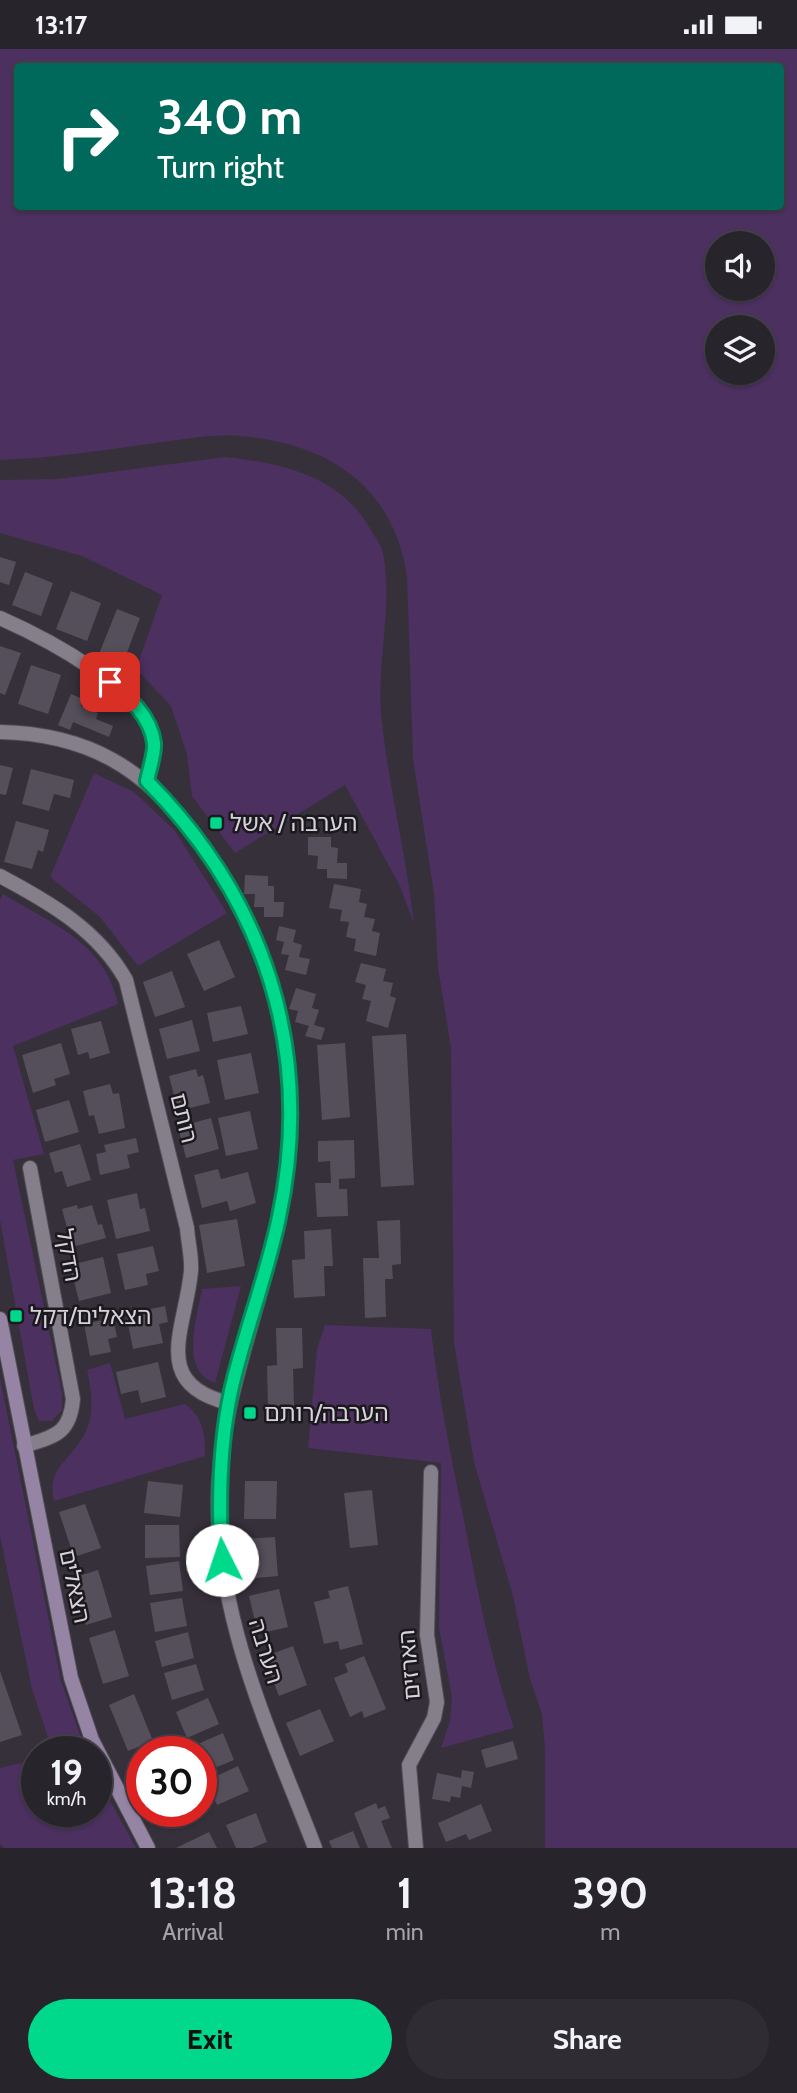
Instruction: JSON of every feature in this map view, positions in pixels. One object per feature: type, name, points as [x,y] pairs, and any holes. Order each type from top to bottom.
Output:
[{"type":"street","points":[[0,618],[34,633],[89,666],[130,699],[148,725],[155,744],[147,781]]},
{"type":"street","name":"הערבה","points":[[0,732],[45,735],[83,746],[147,781],[177,811],[205,849],[254,934],[274,989],[289,1070],[291,1122],[279,1218],[229,1403],[221,1453],[218,1503],[222,1560],[245,1669],[315,1848]]},
{"type":"street","name":"רותם","points":[[0,876],[40,898],[92,935],[114,959],[126,980],[187,1228],[191,1269],[177,1355],[183,1375],[196,1392],[229,1403]]},
{"type":"street","name":"הדקל","points":[[24,1446],[65,1429],[71,1417],[73,1399],[30,1168]]},
{"type":"street","name":"הצאלים","points":[[0,1319],[71,1678],[92,1740],[148,1848]]},
{"type":"street","name":"הארזים","points":[[416,1848],[410,1765],[433,1718],[437,1702],[427,1635],[431,1472]]},
{"type":"shaded area","points":[[0,49],[797,49],[797,1848],[545,1848],[545,1748],[542,1714],[530,1679],[513,1596],[474,1462],[454,1343],[451,1048],[438,968],[434,893],[413,759],[407,577],[400,545],[388,518],[372,494],[352,475],[301,448],[272,440],[240,436],[206,437],[74,454],[0,460]]},
{"type":"shaded area","points":[[225,457],[288,468],[327,485],[344,497],[358,512],[381,547],[386,573],[386,613],[381,713],[414,924],[400,886],[345,785],[235,853],[192,796],[187,754],[171,706],[136,669],[162,595],[82,556],[0,533],[0,480],[58,479]]},
{"type":"shaded area","points":[[94,773],[134,792],[175,831],[227,913],[138,966],[100,917],[50,877]]},
{"type":"shaded area","points":[[3,894],[74,937],[89,950],[111,983],[118,1004],[13,1046],[44,1154],[13,1160],[62,1393],[62,1410],[52,1421],[39,1421],[34,1409],[0,1220],[0,900]]},
{"type":"shaded area","points":[[241,1286],[215,1383],[197,1367],[194,1355],[194,1328],[202,1289]]},
{"type":"shaded area","points":[[325,1325],[431,1329],[445,1425],[479,1599],[514,1728],[441,1748],[450,1721],[452,1697],[439,1628],[441,1463],[308,1448],[317,1349]]},
{"type":"shaded area","points":[[110,1363],[125,1419],[185,1404],[200,1421],[205,1440],[205,1456],[54,1501],[52,1490],[56,1472],[84,1435],[90,1419],[91,1395],[87,1370]]},
{"type":"shaded area","points":[[0,1378],[61,1681],[80,1736],[48,1736],[32,1689],[0,1536]]},
{"type":"shaded area","points":[[21,1763],[21,1827],[112,1827],[112,1804],[136,1848],[4,1848],[0,1844],[0,1768]]},
{"type":"building","points":[[0,557],[16,562],[9,585],[0,582]]},
{"type":"building","points":[[25,572],[53,583],[41,616],[12,605]]},
{"type":"building","points":[[71,591],[101,603],[87,641],[56,629]]},
{"type":"building","points":[[117,609],[140,618],[123,663],[99,654]]},
{"type":"building","points":[[0,646],[21,653],[5,695],[0,693]]},
{"type":"building","points":[[31,665],[61,675],[48,714],[18,704]]},
{"type":"building","points":[[71,694],[83,699],[81,706],[98,713],[96,719],[113,726],[109,737],[73,722],[70,730],[58,725]]},
{"type":"building","points":[[0,765],[13,768],[6,795],[0,794]]},
{"type":"building","points":[[31,769],[74,780],[70,798],[54,794],[49,811],[22,804]]},
{"type":"building","points":[[16,821],[49,830],[43,852],[38,850],[32,869],[4,862]]},
{"type":"building","points":[[308,837],[331,837],[331,847],[338,848],[337,863],[347,863],[347,879],[327,878],[327,869],[317,869],[318,856],[308,855]]},
{"type":"building","points":[[245,875],[268,876],[268,886],[274,886],[274,902],[284,902],[283,917],[264,917],[264,907],[254,907],[255,894],[244,894]]},
{"type":"building","points":[[334,884],[361,889],[359,902],[367,904],[364,917],[375,919],[372,931],[380,933],[376,956],[354,951],[356,939],[346,937],[349,922],[340,921],[342,910],[329,908]]},
{"type":"building","points":[[279,926],[296,930],[293,942],[302,945],[299,957],[310,959],[306,975],[285,970],[289,955],[281,954],[284,942],[276,940]]},
{"type":"building","points":[[219,940],[235,977],[204,991],[187,954]]},
{"type":"building","points":[[361,963],[386,969],[383,981],[393,983],[390,996],[396,998],[388,1028],[366,1021],[371,1001],[362,999],[366,985],[355,982]]},
{"type":"building","points":[[172,971],[185,1007],[155,1017],[143,982]]},
{"type":"building","points":[[296,988],[316,994],[312,1008],[319,1010],[314,1025],[325,1028],[321,1040],[305,1036],[309,1026],[295,1022],[298,1011],[289,1009]]},
{"type":"building","points":[[241,1006],[248,1034],[213,1042],[207,1013]]},
{"type":"building","points":[[192,1020],[200,1051],[167,1059],[159,1029]]},
{"type":"building","points":[[101,1021],[110,1053],[90,1059],[88,1052],[78,1055],[71,1029]]},
{"type":"building","points":[[406,1034],[414,1185],[381,1187],[372,1036]]},
{"type":"building","points":[[61,1043],[70,1074],[54,1079],[56,1085],[33,1093],[22,1055]]},
{"type":"building","points":[[345,1043],[350,1117],[322,1120],[317,1045]]},
{"type":"building","points":[[251,1053],[259,1093],[225,1100],[217,1060]]},
{"type":"building","points":[[196,1069],[198,1077],[203,1075],[210,1103],[178,1111],[169,1076]]},
{"type":"building","points":[[110,1084],[113,1094],[119,1093],[125,1128],[99,1134],[94,1115],[89,1116],[83,1091]]},
{"type":"building","points":[[69,1100],[79,1132],[45,1142],[36,1110]]},
{"type":"building","points":[[250,1111],[258,1149],[226,1156],[218,1118]]},
{"type":"building","points":[[211,1118],[219,1149],[186,1158],[178,1127]]},
{"type":"building","points":[[136,1138],[139,1152],[127,1155],[130,1168],[100,1175],[96,1154],[106,1152],[104,1145]]},
{"type":"building","points":[[354,1140],[355,1178],[339,1179],[339,1189],[347,1189],[348,1216],[317,1217],[315,1183],[331,1183],[330,1161],[318,1162],[318,1141]]},
{"type":"building","points":[[80,1144],[91,1180],[67,1187],[62,1171],[55,1173],[49,1153]]},
{"type":"building","points":[[218,1169],[221,1179],[248,1172],[256,1203],[230,1211],[227,1201],[202,1208],[194,1175]]},
{"type":"building","points":[[137,1193],[140,1209],[145,1208],[150,1231],[116,1239],[107,1200]]},
{"type":"building","points":[[77,1205],[78,1209],[92,1205],[98,1225],[102,1224],[106,1238],[72,1247],[62,1209]]},
{"type":"building","points":[[237,1219],[245,1266],[207,1273],[199,1225]]},
{"type":"building","points":[[400,1220],[401,1264],[392,1265],[393,1279],[385,1279],[386,1317],[365,1318],[363,1258],[379,1258],[377,1221]]},
{"type":"building","points":[[331,1229],[333,1266],[324,1266],[325,1296],[294,1298],[292,1260],[305,1259],[304,1231]]},
{"type":"building","points":[[153,1246],[159,1271],[146,1274],[148,1285],[125,1290],[117,1254]]},
{"type":"building","points":[[103,1257],[111,1293],[79,1301],[70,1265]]},
{"type":"building","points":[[165,1306],[168,1322],[159,1324],[163,1343],[133,1349],[126,1314]]},
{"type":"building","points":[[113,1318],[117,1337],[108,1339],[111,1352],[90,1356],[84,1324]]},
{"type":"building","points":[[276,1328],[302,1328],[303,1368],[293,1369],[294,1406],[268,1407],[267,1366],[277,1365]]},
{"type":"building","points":[[158,1362],[166,1397],[141,1403],[138,1390],[121,1394],[116,1372]]},
{"type":"building","points":[[148,1481],[183,1485],[180,1517],[144,1513]]},
{"type":"building","points":[[245,1481],[277,1481],[276,1519],[244,1519]]},
{"type":"building","points":[[372,1490],[378,1545],[350,1548],[344,1493]]},
{"type":"building","points":[[85,1504],[101,1548],[74,1557],[59,1512]]},
{"type":"building","points":[[145,1525],[179,1525],[180,1557],[145,1558]]},
{"type":"building","points":[[275,1537],[278,1576],[246,1579],[243,1539]]},
{"type":"building","points":[[179,1561],[183,1591],[150,1595],[146,1566]]},
{"type":"building","points":[[98,1570],[112,1617],[86,1625],[72,1578]]},
{"type":"building","points":[[348,1586],[363,1644],[340,1650],[338,1641],[324,1644],[314,1602],[330,1598],[328,1591]]},
{"type":"building","points":[[279,1589],[288,1627],[258,1634],[249,1596]]},
{"type":"building","points":[[182,1598],[187,1626],[155,1632],[150,1603]]},
{"type":"building","points":[[115,1630],[129,1676],[103,1684],[89,1638]]},
{"type":"building","points":[[188,1632],[194,1658],[162,1667],[155,1641]]},
{"type":"building","points":[[293,1646],[307,1685],[279,1696],[264,1657]]},
{"type":"building","points":[[364,1656],[386,1709],[364,1718],[362,1711],[350,1717],[334,1678],[348,1672],[345,1664]]},
{"type":"building","points":[[196,1664],[204,1690],[172,1700],[164,1673]]},
{"type":"building","points":[[0,1671],[22,1735],[0,1742]]},
{"type":"building","points":[[134,1694],[151,1736],[126,1736],[126,1746],[109,1705]]},
{"type":"building","points":[[208,1698],[219,1724],[186,1736],[176,1712]]},
{"type":"building","points":[[320,1709],[334,1741],[300,1756],[286,1723]]},
{"type":"building","points":[[223,1733],[234,1760],[217,1767],[217,1736]]},
{"type":"building","points":[[513,1741],[518,1759],[486,1768],[481,1750]]},
{"type":"building","points":[[238,1766],[249,1791],[217,1805],[217,1776]]},
{"type":"building","points":[[462,1770],[474,1772],[471,1788],[462,1786],[460,1798],[451,1796],[450,1802],[432,1799],[437,1773],[461,1778]]},
{"type":"building","points":[[376,1803],[378,1809],[385,1806],[390,1818],[381,1821],[392,1848],[368,1848],[354,1813]]},
{"type":"building","points":[[481,1804],[492,1831],[469,1840],[466,1834],[446,1842],[438,1823]]},
{"type":"building","points":[[256,1813],[267,1842],[252,1848],[236,1848],[226,1825]]},
{"type":"building","points":[[353,1831],[360,1848],[332,1848],[329,1841]]},
{"type":"building","points":[[209,1832],[217,1848],[176,1848]]},
{"type":"place","name":"הערבה / אשל","points":[[216,823]]},
{"type":"place","name":"הצאלים/דקל","points":[[16,1316]]},
{"type":"place","name":"הערבה/רותם","points":[[250,1413]]},
{"type":"route","points":[[110,682],[130,699],[148,725],[155,744],[147,781],[177,811],[205,849],[233,893],[259,944],[283,1025],[289,1070],[291,1122],[287,1171],[279,1218],[231,1390],[221,1453],[218,1503],[222,1560]]}]
